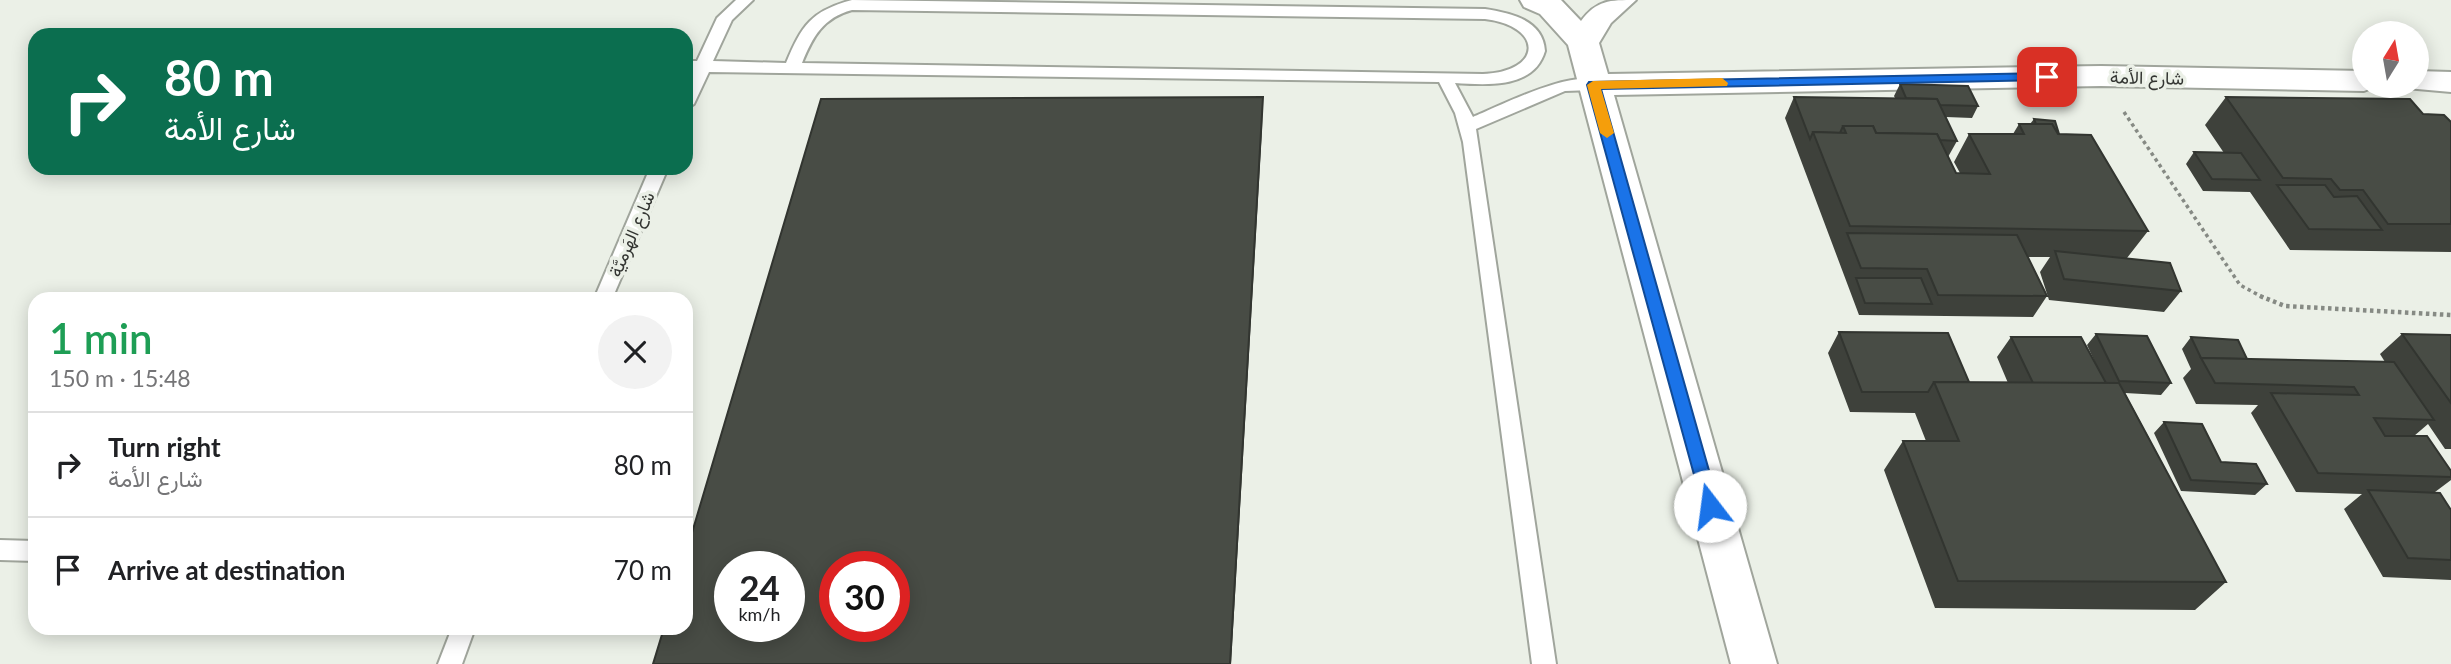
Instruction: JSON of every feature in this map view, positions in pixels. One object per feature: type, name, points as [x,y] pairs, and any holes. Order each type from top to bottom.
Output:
[{"type":"street","points":[[1535,0],[1551,7],[1583,43],[1754,664]]},
{"type":"street","points":[[1583,43],[1599,17],[1621,0]]},
{"type":"street","name":"شارع الأمة","points":[[1593,85],[2101,76],[2352,81]]},
{"type":"street","points":[[2429,82],[2451,82]]},
{"type":"lane","points":[[719,0],[725,18]]},
{"type":"lane","points":[[694,66],[725,18],[745,0]]},
{"type":"lane","points":[[694,66],[792,68],[1444,78],[1490,78],[1518,73],[1529,67],[1536,57],[1535,38],[1522,24],[1485,13],[852,5],[830,11],[815,21],[792,68]]},
{"type":"lane","points":[[1444,78],[1467,126],[1544,664]]},
{"type":"lane","points":[[1467,126],[1563,86],[1593,85]]},
{"type":"lane","name":"شارع الهَرميَّة","points":[[606,292],[656,175]]},
{"type":"lane","points":[[0,550],[28,551]]},
{"type":"lane","points":[[450,664],[461,635]]},
{"type":"path","points":[[2101,76],[2240,285],[2285,306],[2451,315]]},
{"type":"building","points":[[1900,84],[1968,86],[1978,106],[1940,105],[1937,99],[1906,98]]},
{"type":"building","points":[[1263,97],[1230,664],[653,664],[662,635],[693,635],[693,529],[821,99]]},
{"type":"building","points":[[1794,97],[1937,99],[1957,141],[1940,140],[1937,134],[1876,133],[1873,126],[1843,126],[1840,133],[1813,132],[1810,139]]},
{"type":"building","points":[[2226,97],[2410,99],[2423,114],[2444,115],[2451,122],[2451,224],[2388,224],[2363,190],[2340,190],[2331,179],[2283,178]]},
{"type":"building","points":[[2034,119],[2055,121],[2059,134],[2052,124],[2036,124]]},
{"type":"building","points":[[2019,124],[2052,124],[2058,134],[2091,135],[2148,231],[1850,226],[1813,132],[1846,133],[1843,126],[1873,126],[1876,133],[1937,134],[1956,173],[1990,174],[1969,134],[2024,134]]},
{"type":"building","points":[[2194,152],[2241,153],[2260,180],[2212,179]]},
{"type":"building","points":[[2277,185],[2325,185],[2334,197],[2357,196],[2382,230],[2309,229]]},
{"type":"building","points":[[1847,233],[2017,235],[2047,296],[1938,295],[1927,269],[1861,268]]},
{"type":"building","points":[[2055,251],[2170,263],[2181,291],[2064,279]]},
{"type":"building","points":[[1856,278],[1921,278],[1932,304],[1865,303]]},
{"type":"building","points":[[1839,332],[1948,333],[1969,382],[1934,382],[1928,392],[1862,392]]},
{"type":"building","points":[[2096,334],[2147,336],[2171,383],[2119,381]]},
{"type":"building","points":[[2402,334],[2451,335],[2451,403]]},
{"type":"building","points":[[2011,337],[2081,337],[2106,383],[2033,383]]},
{"type":"building","points":[[2191,337],[2238,340],[2247,359],[2201,358]]},
{"type":"building","points":[[2201,358],[2394,362],[2434,420],[2374,418],[2385,436],[2427,436],[2451,471],[2451,477],[2318,473],[2271,393],[2359,395],[2354,387],[2215,383]]},
{"type":"building","points":[[1934,382],[2119,383],[2226,582],[1958,581],[1903,441],[1959,441]]},
{"type":"building","points":[[2164,422],[2202,424],[2221,462],[2256,464],[2267,484],[2191,480]]},
{"type":"building","points":[[2368,490],[2440,493],[2451,510],[2451,560],[2408,558]]},
{"type":"slow traffic","points":[[1607,133],[1593,85],[1722,83]]},
{"type":"route","points":[[1710,506],[1593,85],[2047,77]]}]
